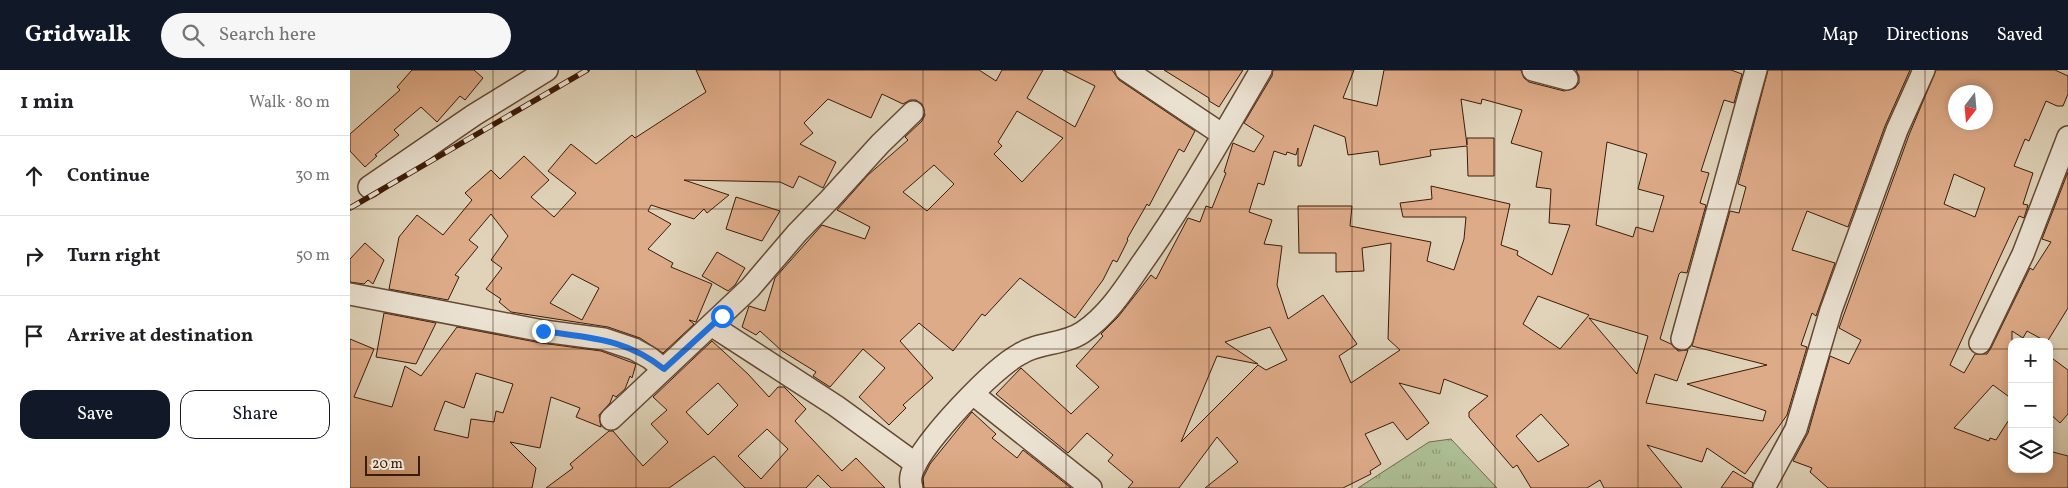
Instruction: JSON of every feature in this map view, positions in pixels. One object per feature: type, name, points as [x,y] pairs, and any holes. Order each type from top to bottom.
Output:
[{"type":"street","points":[[369,187],[474,115],[547,70]]},
{"type":"street","points":[[1126,70],[1222,136]]},
{"type":"street","points":[[912,488],[910,477],[932,439],[983,382],[1020,353],[1055,344],[1083,332],[1115,302],[1159,240],[1261,70]]},
{"type":"street","points":[[1533,70],[1567,79]]},
{"type":"street","points":[[1682,340],[1756,70]]},
{"type":"street","points":[[1764,488],[1796,428],[1831,310],[1897,130],[1924,70]]},
{"type":"street","points":[[611,419],[750,288],[797,233],[880,144],[913,112]]},
{"type":"street","points":[[1980,343],[2023,254],[2068,138]]},
{"type":"street","points":[[350,294],[543,331],[604,339],[634,349],[664,369]]},
{"type":"street","points":[[711,325],[836,406],[916,464]]},
{"type":"street","points":[[973,394],[1091,488]]},
{"type":"green space","points":[[1451,439],[1497,488],[1358,488],[1429,442]]},
{"type":"building","points":[[412,70],[474,70],[483,78],[465,100],[460,96],[437,122],[421,107],[394,130],[399,135],[375,155],[377,156],[365,167],[350,151],[350,134],[400,90],[397,87]]},
{"type":"building","points":[[696,70],[979,70],[996,81],[1002,70],[1043,70],[1027,98],[1075,127],[1095,86],[1063,70],[1112,70],[1119,80],[1195,131],[1184,152],[1179,149],[1149,206],[1147,204],[1127,239],[1117,262],[1113,260],[1103,280],[1075,318],[1020,278],[985,316],[982,314],[953,351],[919,323],[900,341],[933,378],[903,405],[906,408],[889,425],[859,397],[885,368],[863,349],[830,387],[813,376],[816,372],[782,351],[760,331],[756,335],[742,327],[749,306],[765,311],[775,278],[822,225],[865,239],[870,227],[837,210],[868,175],[908,140],[905,137],[922,121],[925,115],[922,104],[916,100],[910,100],[903,104],[882,94],[871,118],[828,99],[804,123],[813,133],[800,144],[836,162],[823,188],[799,176],[793,188],[780,182],[684,180],[729,195],[707,213],[704,209],[694,219],[651,205],[648,211],[671,224],[648,249],[673,263],[671,267],[712,284],[696,322],[689,320],[694,324],[663,353],[640,338],[608,327],[511,312],[499,302],[501,299],[486,289],[502,268],[491,260],[508,236],[491,214],[469,240],[478,247],[455,275],[459,277],[448,300],[389,289],[399,237],[417,215],[443,235],[472,200],[465,193],[491,170],[500,179],[524,156],[549,180],[531,197],[554,217],[576,193],[548,171],[571,144],[596,164],[632,135],[635,138],[706,92]],"holes":[[[1017,111],[1063,138],[1022,182],[994,154],[1002,146],[998,142]],[[934,165],[954,184],[927,211],[903,192]],[[572,274],[599,288],[582,320],[550,303]]]},
{"type":"building","points":[[1164,70],[1243,70],[1219,107],[1209,101],[1209,98]]},
{"type":"building","points":[[1273,70],[1354,70],[1343,98],[1377,106],[1384,70],[1521,70],[1524,78],[1529,82],[1564,91],[1575,88],[1579,83],[1579,76],[1576,70],[1731,70],[1742,74],[1734,103],[1724,100],[1701,171],[1709,173],[1700,203],[1706,205],[1687,273],[1681,272],[1679,274],[1660,339],[1671,344],[1678,351],[1688,350],[1677,381],[1655,374],[1646,403],[1763,421],[1766,411],[1687,384],[1767,365],[1692,346],[1730,211],[1739,213],[1746,187],[1738,184],[1768,70],[1910,70],[1885,126],[1848,227],[1807,211],[1792,250],[1835,263],[1816,316],[1812,313],[1801,345],[1807,347],[1787,415],[1745,474],[1707,448],[1702,462],[1647,445],[1682,488],[1604,488],[1600,480],[1587,488],[1531,488],[1517,465],[1513,468],[1469,417],[1469,412],[1488,396],[1444,379],[1440,394],[1399,383],[1429,423],[1407,440],[1393,422],[1365,434],[1381,464],[1370,471],[1371,474],[1343,488],[1205,488],[1238,462],[1217,437],[1179,488],[1128,488],[1133,482],[1108,461],[1113,455],[1087,433],[1068,453],[996,394],[1021,368],[1071,414],[1099,387],[1076,366],[1103,336],[1101,334],[1118,317],[1151,275],[1156,279],[1188,218],[1200,222],[1206,206],[1212,208],[1226,173],[1224,172],[1233,143],[1254,152],[1264,136],[1244,123],[1272,76]],"holes":[[[1461,99],[1481,104],[1482,99],[1522,110],[1511,143],[1542,152],[1536,187],[1551,189],[1549,223],[1570,225],[1552,275],[1517,255],[1518,251],[1501,245],[1510,204],[1431,186],[1432,199],[1400,203],[1403,217],[1466,217],[1464,239],[1454,270],[1427,261],[1431,242],[1350,226],[1352,206],[1298,206],[1299,253],[1336,253],[1336,272],[1364,271],[1362,248],[1391,243],[1388,339],[1400,350],[1351,383],[1339,356],[1357,344],[1323,295],[1288,319],[1277,285],[1282,246],[1264,244],[1272,220],[1249,212],[1258,183],[1264,185],[1274,151],[1286,155],[1287,152],[1296,155],[1298,148],[1298,166],[1301,166],[1314,125],[1345,137],[1348,155],[1378,151],[1380,165],[1431,156],[1430,150],[1467,146],[1468,176],[1494,176],[1494,138],[1467,138],[1467,145]],[[1607,142],[1647,154],[1638,189],[1664,196],[1653,232],[1636,227],[1633,237],[1596,225]],[[1538,296],[1589,315],[1560,349],[1523,324]],[[1589,318],[1648,336],[1637,374]],[[1270,327],[1287,360],[1266,370],[1258,365],[1181,442],[1217,356],[1258,364],[1225,342]],[[1541,414],[1569,445],[1538,462],[1516,436]]]},
{"type":"building","points":[[1936,70],[2055,70],[2068,76],[2068,94],[2063,106],[2057,106],[2046,101],[2029,141],[2025,139],[2014,166],[2033,173],[2023,204],[2028,205],[2024,218],[2019,216],[1950,365],[1964,373],[1975,354],[1987,354],[1991,348],[2030,268],[2033,270],[2051,242],[2042,239],[2068,172],[2068,308],[2049,338],[2040,338],[2027,331],[2023,338],[2012,331],[2012,338],[2008,338],[2008,396],[1993,385],[1954,428],[1989,441],[1990,438],[1996,440],[2008,421],[2008,473],[2053,473],[2053,452],[2068,456],[2068,488],[1828,488],[1810,472],[1812,468],[1793,461],[1808,433],[1830,356],[1849,364],[1861,340],[1839,328],[1909,135]],"holes":[[[1954,174],[1985,188],[1975,217],[1944,204]]]},
{"type":"building","points":[[736,197],[780,211],[762,241],[726,229]]},
{"type":"building","points":[[365,243],[384,260],[373,284],[368,280],[364,284],[350,282],[350,259]]},
{"type":"building","points":[[717,252],[745,268],[735,285],[728,291],[702,276]]},
{"type":"building","points":[[384,313],[436,323],[416,364],[376,357]]},
{"type":"building","points":[[457,327],[541,343],[601,351],[636,364],[632,378],[630,376],[625,389],[616,397],[613,395],[610,403],[599,415],[601,427],[576,417],[580,408],[551,397],[540,448],[510,442],[536,468],[532,488],[350,488],[350,339],[374,349],[354,397],[392,407],[405,366],[421,376]],"holes":[[[476,373],[513,384],[503,413],[496,411],[494,422],[471,419],[468,438],[434,430],[445,401],[464,408]]]},
{"type":"building","points":[[712,341],[748,374],[769,397],[778,387],[784,387],[806,409],[795,421],[842,471],[856,458],[885,488],[831,488],[818,475],[806,488],[745,488],[714,456],[669,488],[546,488],[573,468],[570,464],[609,431],[613,431],[643,466],[668,442],[651,424],[667,410],[653,397]],"holes":[[[718,383],[738,405],[708,435],[686,412]],[[767,429],[788,449],[761,479],[738,456]]]},
{"type":"building","points":[[2053,359],[2068,370],[2068,414],[2060,423],[2053,417]]},
{"type":"building","points":[[972,412],[996,434],[992,438],[1017,458],[1023,450],[1071,488],[924,488],[923,478],[930,464]]},
{"type":"building","points":[[1733,471],[1753,483],[1752,488],[1721,488]]},
{"type":"railway","points":[[350,208],[587,70]]},
{"type":"route","points":[[543,331],[587,336],[619,343],[650,358],[664,369],[722,316]]}]
